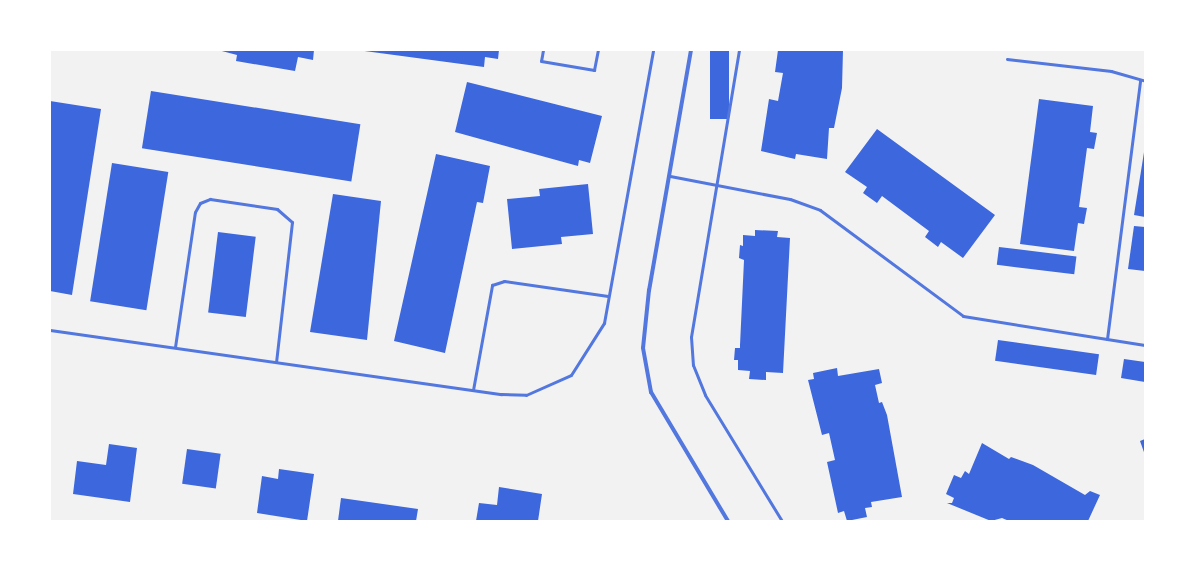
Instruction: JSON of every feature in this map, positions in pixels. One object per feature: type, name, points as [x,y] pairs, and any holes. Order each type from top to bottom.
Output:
[{"type":"street","points":[[690,50],[670,176],[649,290],[643,348],[651,392],[728,521]]},
{"type":"lane","points":[[543,50],[541,61],[594,70],[598,50]]},
{"type":"lane","points":[[50,330],[473,390],[526,394],[571,375],[604,323],[653,50]]},
{"type":"lane","points":[[739,50],[715,186],[691,337],[693,365],[705,395],[782,521]]},
{"type":"lane","points":[[1006,59],[1111,72],[1145,81]]},
{"type":"lane","points":[[1107,339],[1140,80]]},
{"type":"lane","points":[[670,176],[715,186],[790,199],[820,210],[963,316],[1145,345]]},
{"type":"lane","points":[[175,347],[195,212],[200,203],[210,199],[277,209],[292,222],[276,362]]},
{"type":"lane","points":[[473,390],[492,285],[504,281],[608,296]]},
{"type":"building","points":[[218,50],[314,50],[313,60],[298,57],[295,71],[236,61],[237,55]]},
{"type":"building","points":[[357,50],[499,50],[498,59],[485,57],[484,67]]},
{"type":"building","points":[[710,50],[729,50],[729,119],[710,119]]},
{"type":"building","points":[[778,50],[843,50],[842,88],[834,128],[829,128],[827,159],[796,154],[795,159],[761,151],[769,99],[778,101],[783,73],[775,72]]},
{"type":"building","points":[[467,82],[602,116],[590,163],[579,160],[578,166],[455,132]]},
{"type":"building","points":[[151,91],[360,124],[351,181],[142,148]]},
{"type":"building","points":[[1039,99],[1093,106],[1090,132],[1097,133],[1094,149],[1087,148],[1079,207],[1087,208],[1084,224],[1078,223],[1074,251],[1020,244]]},
{"type":"building","points":[[50,101],[101,109],[72,295],[50,291]]},
{"type":"building","points":[[877,129],[995,215],[963,258],[941,242],[938,247],[925,237],[929,231],[882,196],[877,203],[863,193],[867,187],[845,172]]},
{"type":"building","points":[[1145,146],[1145,217],[1134,215]]},
{"type":"building","points":[[436,154],[490,166],[483,203],[477,202],[445,353],[394,341]]},
{"type":"building","points":[[112,163],[168,172],[146,310],[90,301]]},
{"type":"building","points":[[588,184],[593,234],[561,237],[562,244],[512,249],[507,199],[540,196],[539,189]]},
{"type":"building","points":[[333,194],[381,201],[367,340],[310,332]]},
{"type":"building","points":[[1134,226],[1145,227],[1145,271],[1128,269]]},
{"type":"building","points":[[755,230],[778,231],[777,237],[790,238],[783,373],[766,372],[766,380],[749,379],[750,371],[738,370],[738,360],[734,360],[735,348],[740,348],[744,260],[739,258],[740,245],[743,246],[743,235],[755,236]]},
{"type":"building","points":[[218,232],[256,237],[246,317],[208,312]]},
{"type":"building","points":[[999,247],[1076,257],[1074,274],[997,265]]},
{"type":"building","points":[[998,340],[1099,354],[1096,375],[995,361]]},
{"type":"building","points":[[1124,359],[1145,362],[1145,382],[1121,378]]},
{"type":"building","points":[[837,368],[838,376],[879,369],[882,383],[875,385],[879,403],[882,402],[887,415],[902,497],[871,502],[872,507],[865,508],[867,517],[847,521],[844,511],[838,513],[827,462],[835,460],[829,433],[822,435],[808,380],[814,379],[813,373]]},
{"type":"building","points":[[1145,439],[1145,455],[1140,441]]},
{"type":"building","points":[[982,443],[1009,459],[1011,457],[1033,465],[1085,495],[1090,491],[1100,495],[1088,521],[1009,521],[1002,518],[991,521],[947,503],[952,503],[954,498],[946,494],[954,475],[961,478],[965,471],[969,474]]},
{"type":"building","points":[[109,444],[137,448],[130,502],[73,494],[77,461],[106,465]]},
{"type":"building","points":[[187,449],[221,454],[216,488],[182,484]]},
{"type":"building","points":[[279,469],[314,474],[307,521],[257,513],[262,476],[278,479]]},
{"type":"building","points":[[499,487],[542,494],[538,521],[476,521],[479,503],[497,505]]},
{"type":"building","points":[[341,498],[418,509],[416,521],[338,521]]}]
